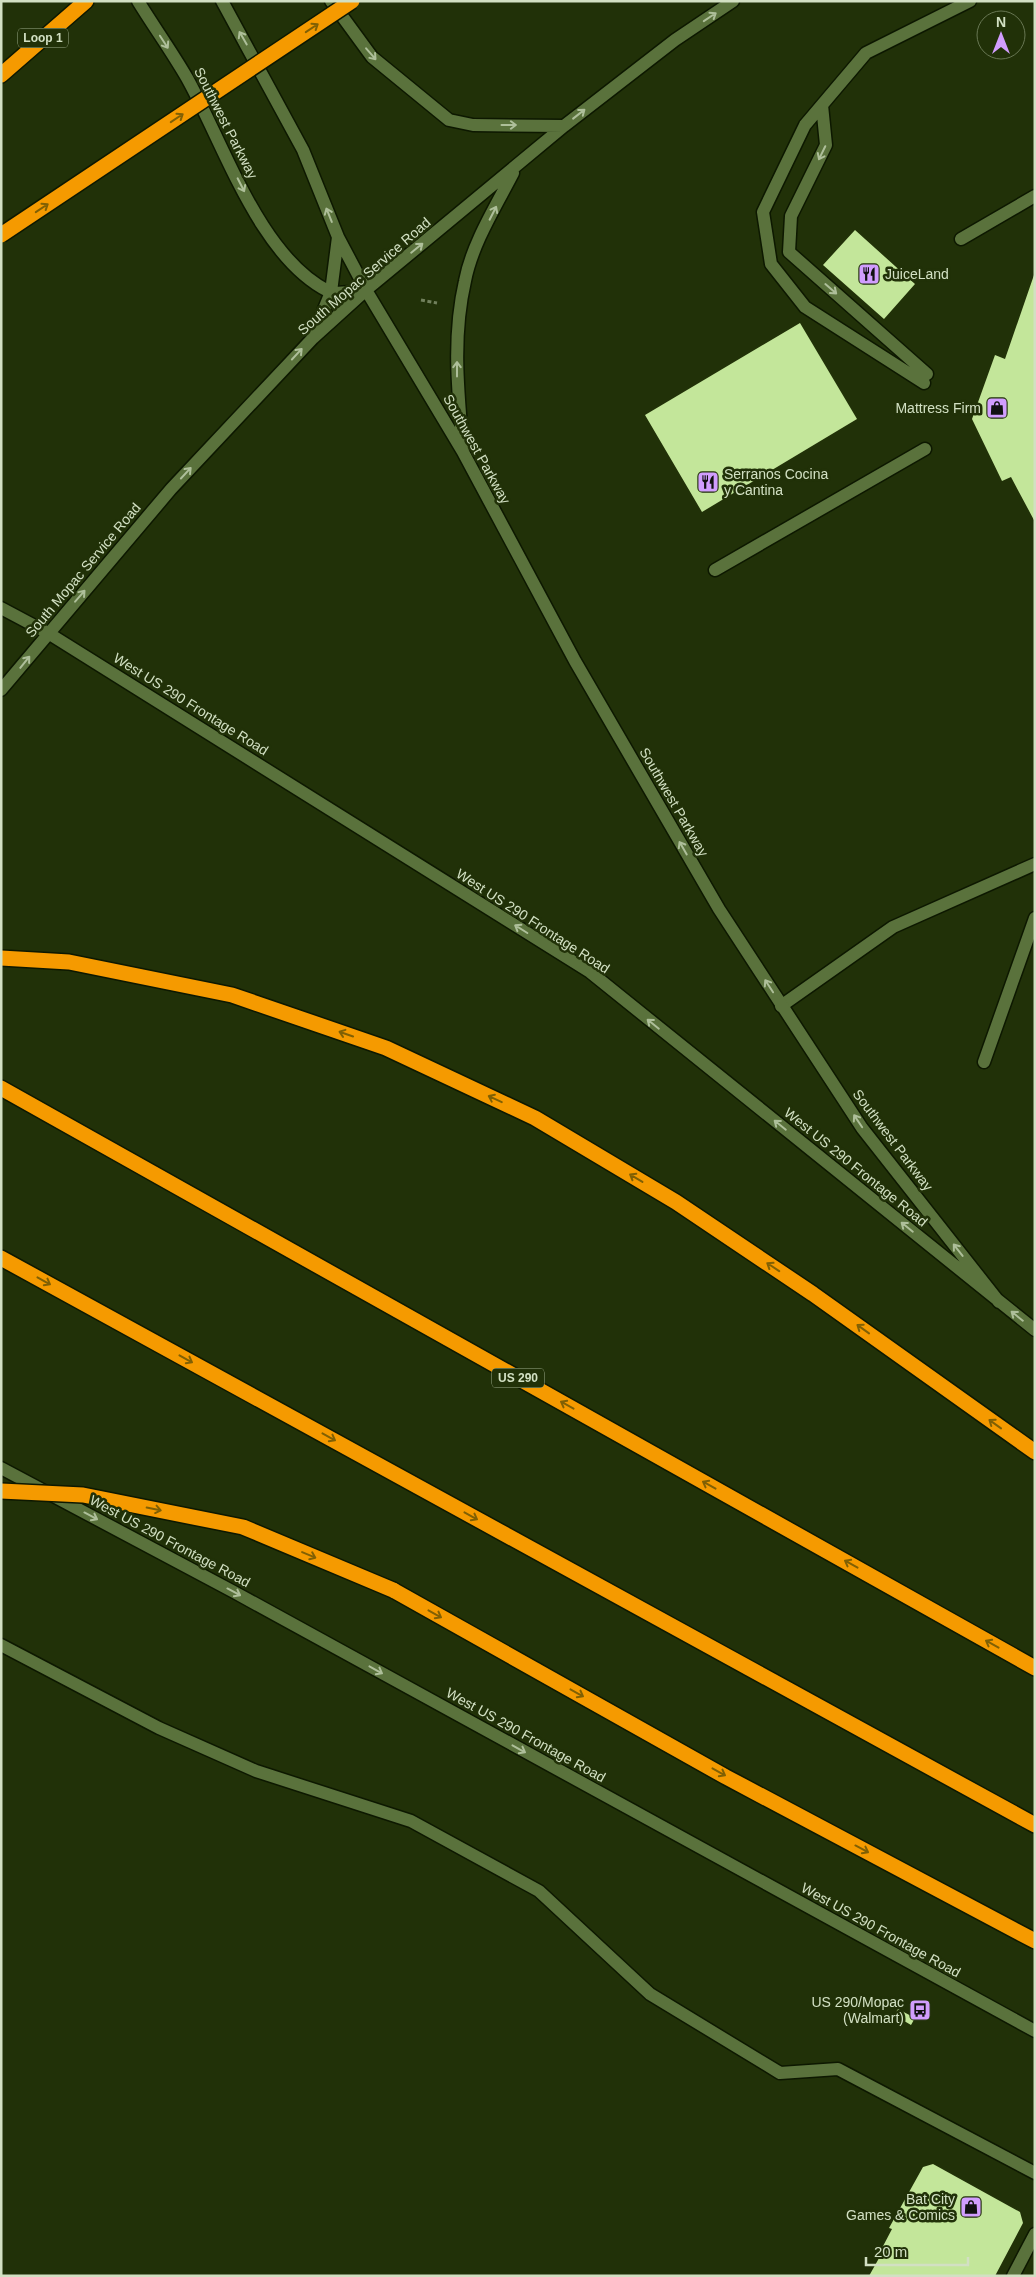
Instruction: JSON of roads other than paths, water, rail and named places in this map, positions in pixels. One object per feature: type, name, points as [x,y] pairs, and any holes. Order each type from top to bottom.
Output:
[{"type":"highway","name":"Loop 1","points":[[1,75],[86,1]]},
{"type":"highway","points":[[1,235],[352,1]]},
{"type":"highway","points":[[1,958],[69,962],[232,995],[386,1048],[535,1118],[676,1202],[813,1294],[1035,1452]]},
{"type":"highway","name":"US 290","points":[[1,1088],[1035,1668]]},
{"type":"highway","points":[[1,1258],[1035,1825]]},
{"type":"highway","points":[[1,1491],[82,1495],[243,1527],[393,1590],[726,1776],[1035,1941]]},
{"type":"main road","name":"Southwest Parkway","points":[[138,1],[187,78],[259,220],[282,252],[306,277],[331,292]]},
{"type":"main road","name":"Southwest Parkway","points":[[222,1],[303,150],[338,237],[366,290],[463,452],[575,661],[719,909],[862,1128],[999,1302]]},
{"type":"main road","points":[[331,1],[372,57],[449,120],[473,125],[564,126]]},
{"type":"main road","name":"South Mopac Service Road","points":[[1,690],[171,489],[312,338],[366,290],[516,168],[564,126],[675,40],[733,1]]},
{"type":"main road","points":[[822,105],[826,145],[791,216],[789,252],[926,378],[805,307],[770,264],[763,212],[805,125],[866,53],[970,1]]},
{"type":"main road","points":[[463,452],[457,376],[457,332],[465,279],[483,232],[516,168]]},
{"type":"main road","points":[[961,239],[1035,196]]},
{"type":"main road","points":[[312,338],[331,292],[338,237]]},
{"type":"main road","points":[[331,292],[366,290]]},
{"type":"main road","points":[[716,570],[925,449]]},
{"type":"main road","name":"West US 290 Frontage Road","points":[[1,608],[48,633],[590,972],[1035,1330]]},
{"type":"main road","points":[[781,1006],[893,927],[1035,864]]},
{"type":"main road","points":[[984,1062],[1035,918]]},
{"type":"main road","name":"West US 290 Frontage Road","points":[[1,1468],[234,1592],[1035,2031]]},
{"type":"main road","points":[[1,1645],[159,1728],[256,1771],[411,1821],[538,1891],[650,1994],[780,2072],[838,2069],[1035,2173]]},
{"type":"main road","points":[[1013,2276],[1035,2234]]},
{"type":"place","name":"JuiceLand","points":[[869,274]]},
{"type":"place","name":"Mattress Firm","points":[[997,408]]},
{"type":"place","name":"Serranos Cocina y Cantina","points":[[708,482]]},
{"type":"place","name":"US 290/Mopac (Walmart)","points":[[920,2010]]},
{"type":"place","name":"Bat City Games & Comics","points":[[971,2207]]}]
